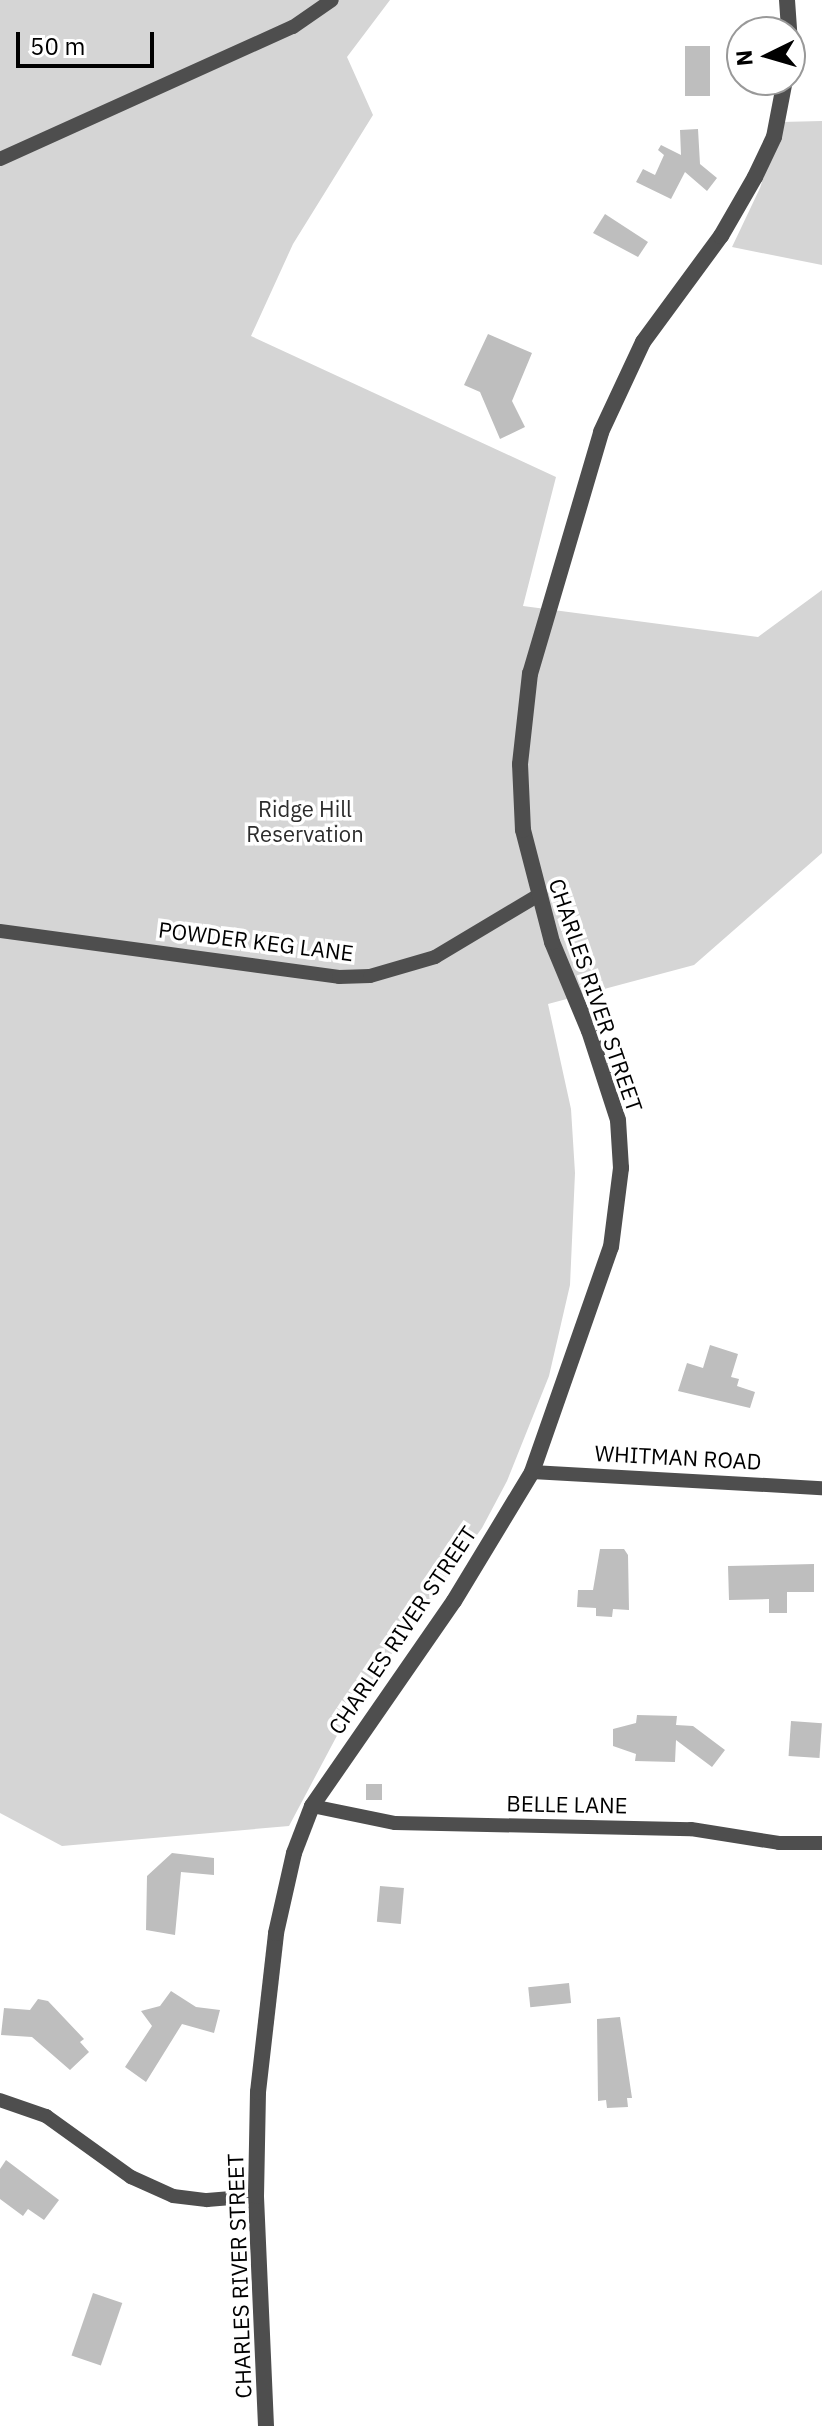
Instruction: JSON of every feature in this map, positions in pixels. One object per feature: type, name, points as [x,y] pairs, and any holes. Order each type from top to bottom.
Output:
[{"type":"street","points":[[0,159],[293,27],[332,0]]},
{"type":"street","name":"CHARLES RIVER STREET","points":[[266,2426],[256,2196],[258,2092],[276,1933],[294,1853],[312,1806],[454,1601],[532,1472],[607,1260],[621,1168],[618,1120],[600,1061],[537,896],[523,830],[520,764],[530,674],[570,526],[601,432],[643,342],[721,236],[755,177],[774,137],[782,96]]},
{"type":"street","name":"POWDER KEG LANE","points":[[0,931],[339,977],[370,976],[435,957],[537,896]]},
{"type":"street","name":"WHITMAN ROAD","points":[[532,1472],[822,1488]]},
{"type":"street","name":"BELLE LANE","points":[[312,1806],[395,1823],[691,1829],[779,1843],[822,1843]]},
{"type":"street","points":[[0,2100],[46,2116],[131,2177],[173,2196],[207,2200],[256,2196]]},
{"type":"green space","name":"Ridge Hill Reservation","points":[[0,0],[390,0],[347,57],[373,115],[293,244],[251,336],[556,477],[523,606],[758,637],[822,590],[822,853],[694,965],[548,1004],[571,1109],[575,1173],[570,1285],[549,1376],[507,1481],[482,1528],[349,1713],[289,1826],[62,1846],[0,1813]]},
{"type":"green space","points":[[822,121],[822,265],[732,247],[760,188],[781,122]]},
{"type":"building","points":[[685,46],[710,46],[710,96],[685,96]]},
{"type":"building","points":[[698,129],[700,164],[717,178],[707,191],[685,172],[671,199],[636,182],[643,169],[655,175],[664,155],[658,150],[661,145],[681,155],[680,130]]},
{"type":"building","points":[[605,214],[648,242],[638,257],[593,233]]},
{"type":"building","points":[[488,334],[532,353],[512,401],[525,427],[500,439],[480,392],[464,385]]},
{"type":"building","points":[[710,1345],[738,1354],[731,1377],[739,1379],[737,1386],[755,1392],[750,1408],[678,1391],[687,1363],[703,1368]]},
{"type":"building","points":[[600,1549],[624,1549],[628,1555],[629,1610],[613,1609],[612,1617],[596,1616],[596,1608],[577,1607],[578,1590],[593,1590]]},
{"type":"building","points":[[814,1564],[814,1592],[787,1592],[787,1613],[769,1613],[769,1599],[729,1600],[728,1566]]},
{"type":"building","points":[[637,1715],[677,1716],[676,1725],[693,1726],[725,1750],[712,1767],[676,1740],[675,1762],[635,1761],[636,1754],[613,1746],[613,1729],[636,1723]]},
{"type":"building","points":[[791,1721],[822,1723],[819,1758],[789,1756]]},
{"type":"building","points":[[366,1784],[382,1784],[382,1800],[366,1800]]},
{"type":"building","points":[[172,1853],[214,1858],[214,1875],[181,1872],[175,1935],[146,1930],[147,1876]]},
{"type":"building","points":[[380,1886],[404,1888],[401,1924],[377,1922]]},
{"type":"building","points":[[569,1983],[571,2003],[530,2007],[528,1987]]},
{"type":"building","points":[[171,1991],[196,2007],[220,2010],[214,2033],[182,2024],[146,2082],[125,2067],[152,2026],[141,2011],[160,2006]]},
{"type":"building","points":[[38,1999],[48,2001],[84,2039],[80,2042],[89,2052],[70,2070],[32,2037],[1,2035],[4,2008],[30,2010]]},
{"type":"building","points":[[620,2017],[632,2098],[627,2098],[628,2107],[607,2108],[606,2100],[598,2101],[597,2019]]},
{"type":"building","points":[[6,2160],[59,2200],[44,2220],[28,2209],[23,2216],[0,2199],[0,2169]]},
{"type":"building","points":[[93,2293],[122,2303],[101,2365],[72,2355]]}]
